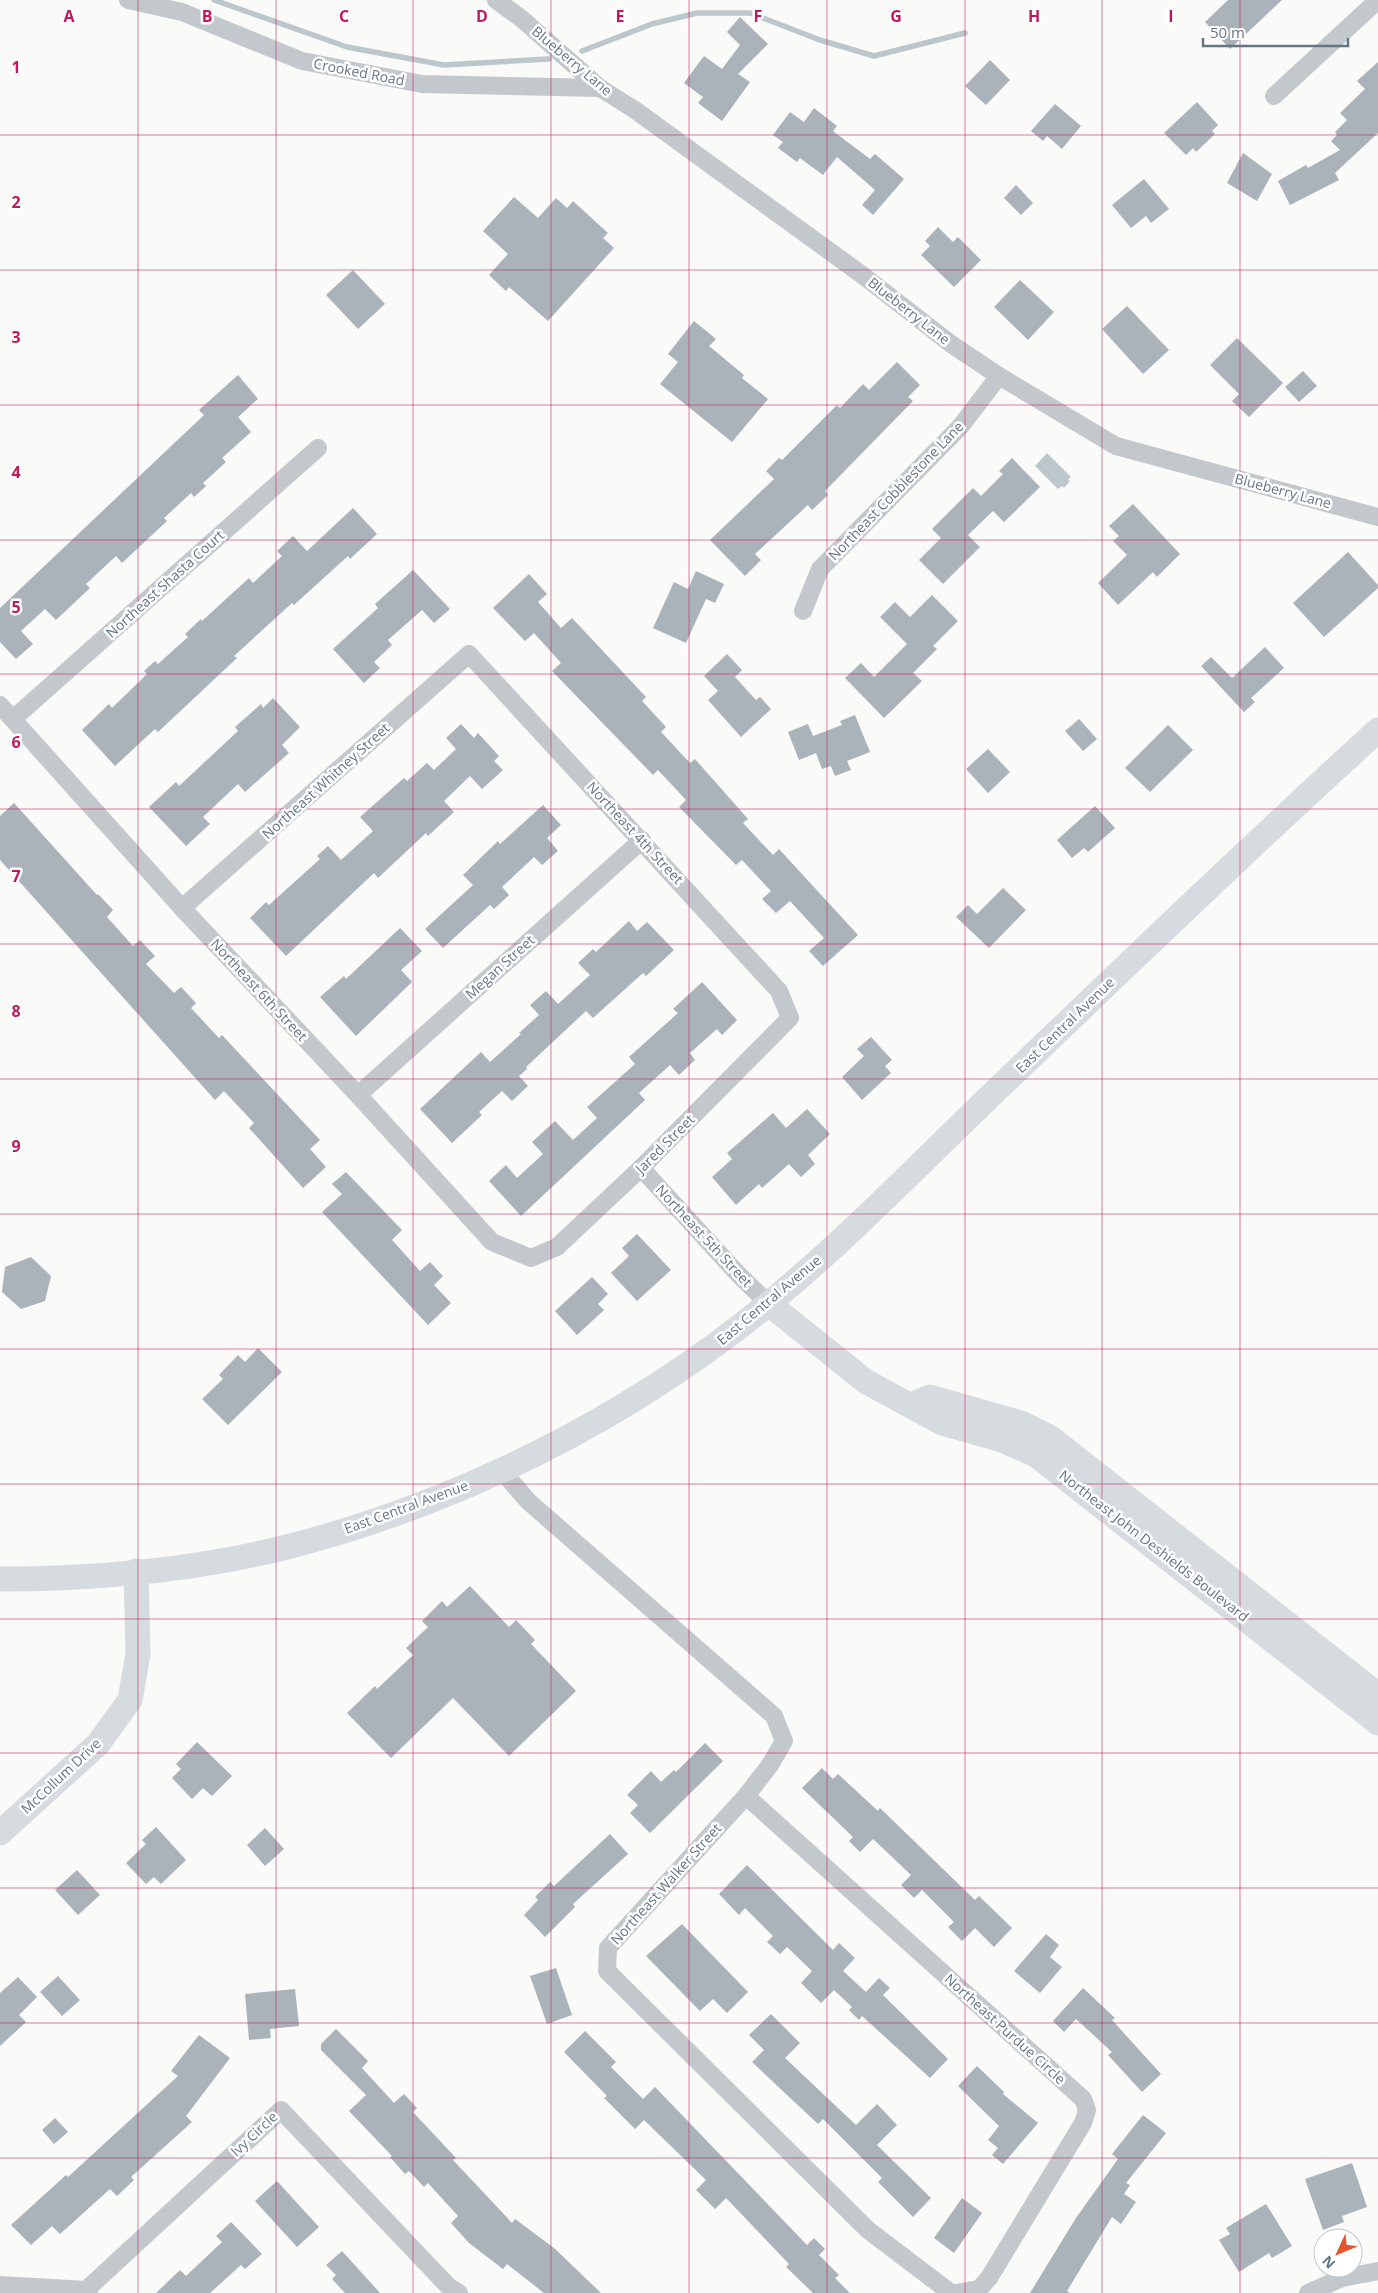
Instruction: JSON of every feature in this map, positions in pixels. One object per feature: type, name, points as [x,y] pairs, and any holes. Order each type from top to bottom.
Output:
[{"type":"main road","name":"East Central Avenue","points":[[0,1580],[136,1571],[211,1562],[314,1540],[432,1501],[501,1470],[577,1432],[676,1372],[769,1304],[851,1231],[1018,1069],[1378,730]]},
{"type":"main road","name":"Northeast John Deshields Boulevard","points":[[769,1304],[865,1381],[942,1423],[1002,1440],[1036,1455],[1378,1723]]},
{"type":"main road","name":"Northeast John Deshields Boulevard","points":[[910,1405],[930,1397],[1022,1423],[1051,1438],[1378,1695]]},
{"type":"main road","name":"McCollum Drive","points":[[0,1833],[98,1744],[130,1700],[138,1654],[136,1571]]},
{"type":"street","name":"Crooked Road","points":[[128,0],[182,12],[302,61],[422,84],[600,88]]},
{"type":"street","name":"Blueberry Lane","points":[[496,0],[522,19],[600,88],[643,115],[865,277],[951,344],[999,376],[1116,446],[1378,517]]},
{"type":"street","points":[[1274,96],[1378,0]]},
{"type":"street","name":"Northeast Cobblestone Lane","points":[[803,611],[820,569],[960,427],[999,376]]},
{"type":"street","name":"Northeast Shasta Court","points":[[13,719],[318,448]]},
{"type":"street","name":"Northeast 4th Street","points":[[469,654],[642,840],[778,991],[790,1018]]},
{"type":"street","name":"Northeast Whitney Street","points":[[182,908],[469,654]]},
{"type":"street","name":"Northeast 6th Street","points":[[0,705],[182,908],[358,1095],[492,1242],[531,1258]]},
{"type":"street","name":"Megan Street","points":[[358,1095],[642,840]]},
{"type":"street","name":"Jared Street","points":[[531,1258],[557,1247],[641,1168],[790,1018]]},
{"type":"street","name":"Northeast 5th Street","points":[[641,1168],[738,1274],[769,1304]]},
{"type":"street","name":"Northeast Walker Street","points":[[501,1470],[529,1502],[774,1716],[784,1740],[770,1765],[746,1796],[608,1948],[607,1971],[868,2230],[952,2293]]},
{"type":"street","name":"Northeast Purdue Circle","points":[[746,1796],[1083,2099],[1087,2110],[1083,2123],[989,2278],[979,2289],[956,2293]]},
{"type":"street","name":"Ivy Circle","points":[[0,2285],[87,2291],[280,2110],[449,2291]]},
{"type":"street","points":[[1308,2293],[1342,2278],[1378,2271]]},
{"type":"shaded area","points":[[1047,453],[1071,477],[1064,488],[1062,486],[1058,489],[1035,466]]},
{"type":"building","points":[[1228,0],[1282,0],[1230,49],[1205,22]]},
{"type":"building","points":[[740,17],[768,44],[738,74],[750,82],[722,121],[698,103],[703,97],[684,83],[704,56],[722,69],[740,45],[727,32]]},
{"type":"building","points":[[990,60],[1010,80],[986,105],[965,86]]},
{"type":"building","points":[[1378,62],[1378,133],[1335,173],[1339,180],[1290,205],[1278,181],[1306,165],[1308,168],[1340,150],[1331,141],[1337,135],[1335,132],[1347,120],[1340,113],[1365,89],[1357,81]]},
{"type":"building","points":[[1197,102],[1218,125],[1212,131],[1215,134],[1196,152],[1193,148],[1186,155],[1164,133]]},
{"type":"building","points":[[1055,104],[1081,126],[1062,149],[1047,136],[1043,141],[1031,131]]},
{"type":"building","points":[[814,108],[837,126],[833,131],[870,159],[875,154],[904,179],[873,215],[862,205],[875,190],[837,157],[823,175],[800,158],[797,162],[778,148],[783,142],[773,135],[790,112],[804,122]]},
{"type":"building","points":[[1243,153],[1272,174],[1257,201],[1227,183]]},
{"type":"building","points":[[1144,179],[1169,209],[1151,223],[1146,216],[1131,228],[1112,205]]},
{"type":"building","points":[[1016,185],[1033,203],[1021,215],[1004,198]]},
{"type":"building","points":[[514,197],[538,218],[556,198],[567,208],[573,201],[608,233],[603,238],[614,248],[548,321],[509,287],[506,291],[489,275],[508,254],[483,231]]},
{"type":"building","points":[[938,227],[953,242],[958,237],[981,260],[954,287],[921,255],[930,246],[925,241]]},
{"type":"building","points":[[353,270],[385,304],[358,329],[326,295]]},
{"type":"building","points":[[1020,280],[1054,312],[1028,340],[994,307]]},
{"type":"building","points":[[1127,306],[1169,350],[1143,374],[1102,329]]},
{"type":"building","points":[[694,321],[716,339],[709,346],[744,375],[742,378],[768,399],[732,442],[660,384],[678,362],[668,354]]},
{"type":"building","points":[[1237,338],[1283,383],[1249,417],[1232,401],[1239,394],[1210,365]]},
{"type":"building","points":[[897,362],[920,385],[908,397],[913,401],[825,491],[828,495],[812,510],[808,505],[755,554],[761,560],[745,576],[710,540],[774,479],[766,471],[779,458],[782,460],[837,405],[840,408],[863,384],[869,390]]},
{"type":"building","points":[[1303,371],[1317,386],[1299,402],[1285,387]]},
{"type":"building","points":[[238,375],[258,399],[238,417],[251,432],[222,458],[226,462],[203,483],[206,486],[194,497],[191,493],[164,518],[167,521],[122,563],[116,556],[86,584],[90,588],[56,620],[45,609],[21,631],[33,644],[16,659],[0,642],[0,608],[204,415],[199,410]]},
{"type":"building","points":[[1012,458],[1040,487],[1004,522],[993,511],[968,535],[980,547],[943,584],[919,560],[941,538],[932,529],[973,488],[981,496],[1003,474],[999,471]]},
{"type":"building","points":[[1133,504],[1180,554],[1157,577],[1153,572],[1118,605],[1098,583],[1127,555],[1113,541],[1119,536],[1109,526]]},
{"type":"building","points":[[353,508],[377,534],[350,559],[348,556],[294,605],[292,603],[234,656],[237,658],[158,732],[155,729],[115,766],[82,730],[109,704],[112,708],[147,674],[144,671],[155,661],[158,664],[188,637],[185,634],[201,619],[202,621],[249,578],[253,583],[282,556],[277,551],[293,536],[307,551]]},
{"type":"building","points":[[1348,552],[1378,585],[1378,588],[1324,637],[1293,603]]},
{"type":"building","points":[[413,570],[450,609],[434,623],[422,610],[388,640],[392,645],[374,662],[380,668],[364,683],[333,649],[378,608],[375,604]]},
{"type":"building","points":[[696,571],[724,584],[715,603],[706,599],[686,643],[653,628],[674,582],[688,589]]},
{"type":"building","points":[[529,574],[547,594],[538,602],[561,628],[572,618],[646,697],[642,701],[666,727],[661,732],[690,763],[695,759],[748,819],[743,823],[773,855],[779,849],[858,935],[823,966],[809,951],[824,938],[790,901],[776,913],[762,899],[771,891],[742,860],[736,865],[679,807],[686,800],[658,770],[653,775],[552,671],[561,663],[534,633],[525,641],[493,608]]},
{"type":"building","points":[[932,595],[958,621],[933,646],[937,649],[913,673],[922,681],[884,718],[845,678],[861,663],[874,677],[907,644],[880,617],[895,602],[910,617]]},
{"type":"building","points":[[1265,647],[1284,668],[1251,698],[1255,702],[1244,712],[1201,666],[1211,657],[1232,678]]},
{"type":"building","points":[[727,654],[742,670],[735,677],[756,700],[760,697],[771,709],[741,737],[708,700],[718,691],[704,676]]},
{"type":"building","points":[[273,698],[300,727],[282,745],[289,753],[245,792],[238,784],[203,817],[210,824],[186,846],[149,807],[176,782],[179,786],[238,731],[235,727],[261,704],[263,708]]},
{"type":"building","points":[[855,715],[870,752],[847,761],[851,770],[835,776],[831,766],[822,769],[816,753],[799,760],[788,732],[808,724],[813,736],[842,725],[840,721]]},
{"type":"building","points":[[1079,719],[1097,739],[1083,751],[1065,731]]},
{"type":"building","points":[[461,724],[474,738],[478,733],[499,756],[494,761],[503,770],[482,789],[470,776],[444,801],[454,812],[428,836],[426,833],[378,878],[374,873],[286,956],[250,918],[266,902],[269,905],[320,859],[317,856],[328,846],[341,860],[373,831],[360,817],[404,778],[407,781],[427,763],[434,770],[456,749],[446,738]]},
{"type":"building","points":[[1168,725],[1193,750],[1150,792],[1125,768]]},
{"type":"building","points":[[988,749],[1010,772],[988,793],[966,769]]},
{"type":"building","points":[[14,803],[97,895],[113,910],[107,917],[133,946],[140,940],[155,956],[146,964],[174,993],[181,987],[196,1003],[191,1008],[219,1038],[222,1035],[320,1140],[310,1149],[326,1167],[303,1188],[249,1128],[254,1123],[224,1091],[215,1100],[0,860],[0,816]]},
{"type":"building","points":[[543,805],[561,825],[547,838],[558,851],[542,865],[534,857],[502,887],[509,895],[494,909],[490,905],[443,948],[425,929],[473,885],[463,875],[498,841],[500,844]]},
{"type":"building","points":[[1095,806],[1115,828],[1088,852],[1084,848],[1072,858],[1057,840]]},
{"type":"building","points":[[1003,888],[1026,910],[989,948],[956,917],[968,905],[977,914]]},
{"type":"building","points":[[629,921],[637,931],[647,922],[674,950],[646,976],[643,973],[593,1018],[586,1011],[526,1067],[527,1069],[519,1076],[528,1086],[512,1101],[502,1091],[479,1112],[482,1115],[452,1143],[420,1109],[481,1052],[490,1062],[521,1034],[519,1033],[539,1015],[530,1005],[546,991],[558,1004],[590,975],[578,963],[593,949],[596,952]]},
{"type":"building","points":[[400,928],[422,951],[401,970],[412,982],[356,1036],[320,997],[344,976],[346,979]]},
{"type":"building","points":[[702,982],[737,1020],[722,1035],[717,1029],[690,1053],[695,1060],[679,1075],[670,1065],[639,1093],[645,1100],[521,1216],[489,1181],[506,1165],[517,1178],[543,1154],[532,1142],[555,1121],[573,1140],[597,1118],[587,1107],[635,1064],[629,1057],[678,1013],[673,1009]]},
{"type":"building","points":[[871,1037],[892,1060],[885,1066],[891,1073],[862,1100],[842,1077],[864,1056],[857,1049]]},
{"type":"building","points":[[807,1109],[830,1134],[808,1155],[815,1164],[801,1177],[789,1164],[762,1188],[759,1184],[736,1205],[712,1177],[732,1159],[727,1153],[773,1113],[786,1128]]},
{"type":"building","points":[[346,1172],[402,1230],[392,1240],[420,1271],[430,1262],[443,1276],[434,1285],[451,1303],[428,1325],[322,1212],[342,1194],[332,1184]]},
{"type":"building","points":[[637,1234],[671,1270],[637,1301],[611,1273],[629,1256],[622,1248]]},
{"type":"building","points":[[31,1257],[51,1276],[45,1301],[21,1309],[2,1292],[5,1267]]},
{"type":"building","points":[[592,1277],[608,1294],[598,1304],[604,1310],[577,1335],[555,1311]]},
{"type":"building","points":[[258,1348],[282,1372],[228,1425],[202,1399],[223,1379],[219,1375],[238,1355],[245,1362]]},
{"type":"building","points":[[470,1586],[509,1627],[516,1620],[535,1640],[531,1644],[576,1691],[509,1756],[453,1698],[391,1758],[347,1713],[375,1686],[377,1689],[413,1655],[406,1648],[428,1627],[422,1621],[442,1601],[447,1607]]},
{"type":"building","points":[[197,1742],[232,1776],[212,1796],[203,1788],[192,1799],[172,1778],[181,1769],[176,1764]]},
{"type":"building","points":[[705,1743],[723,1761],[650,1833],[630,1813],[638,1805],[627,1795],[651,1771],[661,1782],[674,1770],[676,1772]]},
{"type":"building","points":[[822,1768],[833,1779],[838,1774],[878,1811],[880,1808],[975,1900],[979,1896],[1012,1928],[994,1947],[975,1928],[962,1941],[948,1927],[954,1922],[922,1890],[914,1898],[901,1885],[911,1875],[873,1839],[860,1852],[849,1841],[853,1837],[802,1788]]},
{"type":"building","points":[[156,1827],[186,1860],[161,1884],[154,1877],[146,1884],[126,1863],[146,1844],[142,1840]]},
{"type":"building","points":[[265,1828],[284,1849],[265,1866],[247,1845]]},
{"type":"building","points":[[610,1834],[628,1854],[573,1904],[575,1907],[545,1937],[524,1915],[538,1900],[535,1897],[550,1882],[554,1886]]},
{"type":"building","points":[[747,1865],[833,1950],[839,1943],[855,1958],[843,1971],[866,1992],[879,1978],[890,1988],[883,1995],[948,2059],[930,2078],[862,2016],[859,2020],[849,2010],[852,2007],[834,1990],[821,2003],[801,1983],[812,1971],[787,1947],[780,1954],[767,1942],[773,1936],[745,1908],[739,1915],[719,1894]]},
{"type":"building","points":[[77,1870],[100,1895],[78,1915],[55,1890]]},
{"type":"building","points":[[682,1924],[748,1992],[727,2013],[713,1999],[700,2011],[646,1956]]},
{"type":"building","points":[[1046,1934],[1059,1945],[1050,1957],[1062,1967],[1040,1993],[1014,1971]]},
{"type":"building","points":[[556,1968],[572,2015],[547,2024],[530,1976]]},
{"type":"building","points":[[58,1976],[80,2000],[62,2016],[40,1992]]},
{"type":"building","points":[[18,1977],[37,1997],[19,2015],[26,2022],[0,2046],[0,1993]]},
{"type":"building","points":[[1083,1988],[1115,2018],[1112,2020],[1161,2074],[1142,2092],[1108,2055],[1112,2052],[1076,2019],[1064,2032],[1053,2021]]},
{"type":"building","points":[[295,1989],[299,2026],[270,2029],[271,2038],[249,2040],[245,1994]]},
{"type":"building","points":[[771,2014],[800,2043],[785,2058],[856,2125],[877,2104],[897,2125],[877,2145],[931,2198],[913,2217],[878,2182],[882,2178],[823,2119],[818,2124],[752,2062],[764,2050],[749,2035]]},
{"type":"building","points":[[336,2029],[368,2061],[362,2068],[394,2103],[404,2094],[417,2108],[413,2112],[456,2158],[453,2160],[512,2223],[515,2219],[554,2248],[601,2293],[544,2293],[507,2264],[503,2269],[469,2243],[451,2223],[458,2216],[428,2183],[424,2187],[409,2171],[405,2174],[390,2157],[392,2156],[349,2111],[366,2095],[321,2050],[321,2044]]},
{"type":"building","points":[[585,2031],[616,2062],[611,2067],[643,2099],[655,2087],[807,2245],[814,2238],[825,2249],[819,2255],[839,2275],[835,2278],[850,2293],[813,2293],[786,2267],[789,2264],[726,2198],[715,2209],[696,2190],[706,2180],[644,2120],[635,2129],[604,2098],[607,2096],[564,2052]]},
{"type":"building","points":[[199,2035],[230,2058],[186,2116],[192,2122],[131,2177],[134,2180],[117,2196],[110,2189],[60,2234],[52,2226],[31,2245],[11,2225],[66,2175],[68,2177],[178,2076],[171,2071]]},
{"type":"building","points":[[977,2066],[1004,2092],[1003,2094],[1038,2123],[1003,2164],[992,2155],[998,2148],[988,2140],[999,2126],[958,2086]]},
{"type":"building","points":[[1143,2115],[1166,2133],[1126,2183],[1130,2185],[1124,2194],[1136,2202],[1121,2224],[1112,2217],[1067,2291],[1070,2293],[1030,2293],[1076,2218],[1118,2159],[1112,2154]]},
{"type":"building","points":[[55,2118],[68,2132],[54,2144],[42,2130]]},
{"type":"building","points":[[1352,2163],[1367,2207],[1342,2216],[1344,2222],[1328,2228],[1322,2228],[1305,2179]]},
{"type":"building","points":[[277,2181],[319,2227],[297,2247],[255,2201]]},
{"type":"building","points":[[962,2198],[982,2213],[954,2253],[934,2238]]},
{"type":"building","points":[[1266,2204],[1292,2246],[1272,2258],[1269,2253],[1239,2272],[1219,2240],[1230,2234],[1226,2228]]},
{"type":"building","points":[[231,2222],[262,2254],[245,2269],[241,2265],[210,2293],[156,2293],[180,2270],[186,2276],[222,2242],[216,2236]]},
{"type":"building","points":[[342,2251],[380,2293],[345,2293],[332,2279],[336,2275],[326,2265]]},
{"type":"waterway","points":[[214,0],[347,47],[444,65],[549,59]]},
{"type":"waterway","points":[[582,51],[652,24],[697,13],[750,13],[820,40],[874,56],[965,33]]}]
